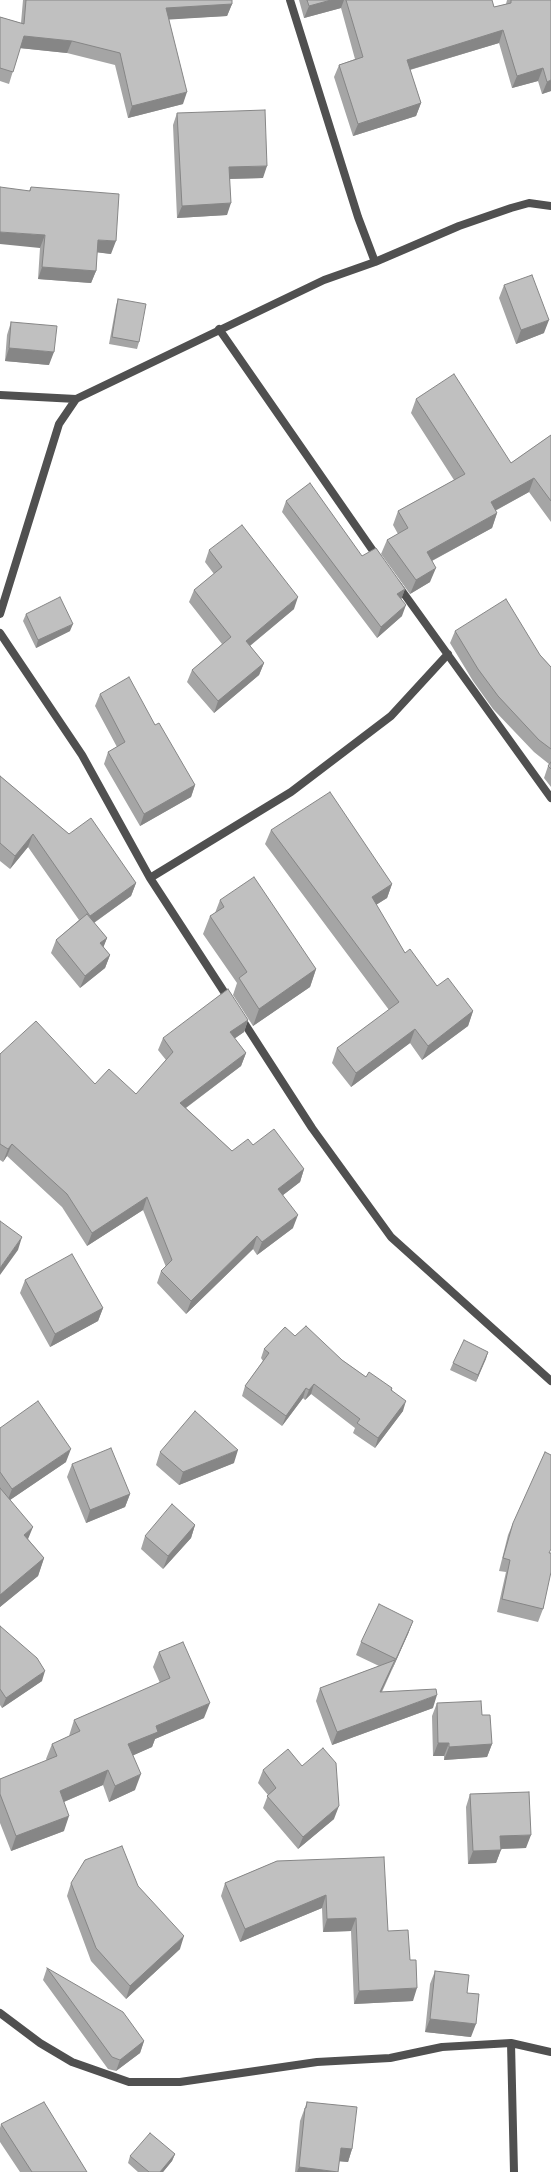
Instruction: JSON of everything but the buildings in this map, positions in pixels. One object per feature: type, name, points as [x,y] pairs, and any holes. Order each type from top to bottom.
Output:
[{"type":"street","points":[[290,0],[358,217],[375,262]]},
{"type":"street","points":[[0,395],[76,399],[219,329],[324,280],[375,262],[459,226],[511,208],[529,203],[551,206]]},
{"type":"street","points":[[219,329],[384,567]]},
{"type":"street","points":[[0,614],[59,424],[76,399]]},
{"type":"street","points":[[394,580],[551,798]]},
{"type":"street","points":[[0,633],[82,755],[150,878],[312,1128],[391,1237],[551,1381]]},
{"type":"street","points":[[150,878],[297,787],[391,716],[448,654]]},
{"type":"street","points":[[0,2014],[40,2043],[72,2062],[129,2082],[180,2082],[317,2062],[390,2058],[442,2047],[510,2043],[551,2052]]},
{"type":"street","points":[[510,2043],[514,2172]]}]
